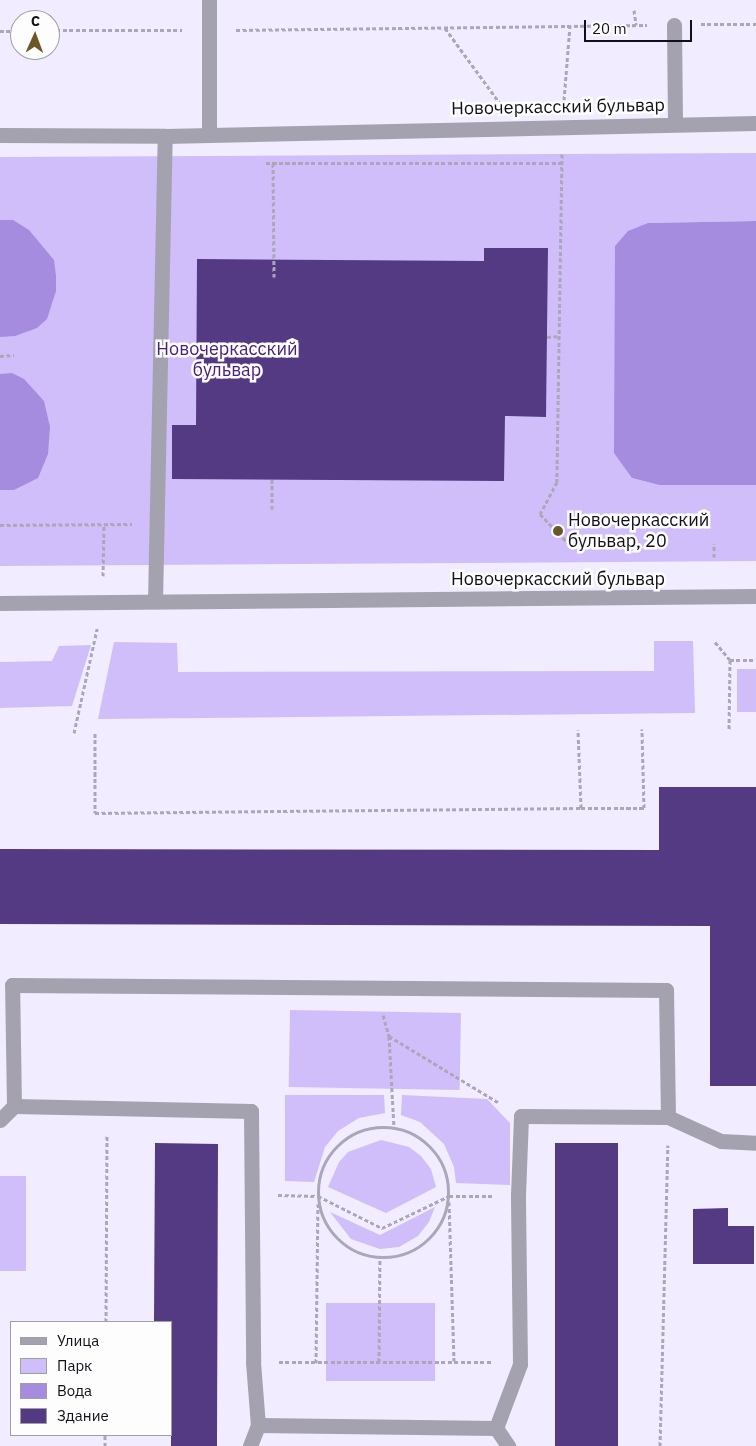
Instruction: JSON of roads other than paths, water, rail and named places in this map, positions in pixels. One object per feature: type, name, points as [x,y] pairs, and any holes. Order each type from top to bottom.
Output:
[{"type":"street","points":[[209,0],[209,135]]},
{"type":"street","points":[[674,24],[675,124]]},
{"type":"street","name":"Новочеркасский бульвар","points":[[0,135],[165,136],[517,126],[756,123]]},
{"type":"street","points":[[155,601],[165,136]]},
{"type":"street","name":"Новочеркасский бульвар","points":[[0,603],[756,596]]},
{"type":"street","points":[[0,1120],[14,1106],[12,985],[666,990],[668,1117]]},
{"type":"street","points":[[14,1106],[251,1111],[253,1362],[258,1425],[250,1446]]},
{"type":"street","points":[[496,1428],[520,1364],[518,1195],[521,1116],[668,1117],[721,1141],[756,1143]]},
{"type":"street","points":[[258,1425],[496,1428]]},
{"type":"street","points":[[496,1428],[508,1446]]},
{"type":"water","points":[[0,220],[13,220],[29,230],[54,260],[56,291],[47,319],[37,328],[15,336],[0,337]]},
{"type":"water","points":[[756,221],[756,485],[659,485],[632,478],[614,453],[615,246],[628,231],[648,223]]},
{"type":"water","points":[[12,373],[24,379],[44,401],[50,427],[48,454],[38,478],[14,490],[0,490],[0,374]]},
{"type":"place","name":"Новочеркасский бульвар, 20","points":[[558,531]]}]
